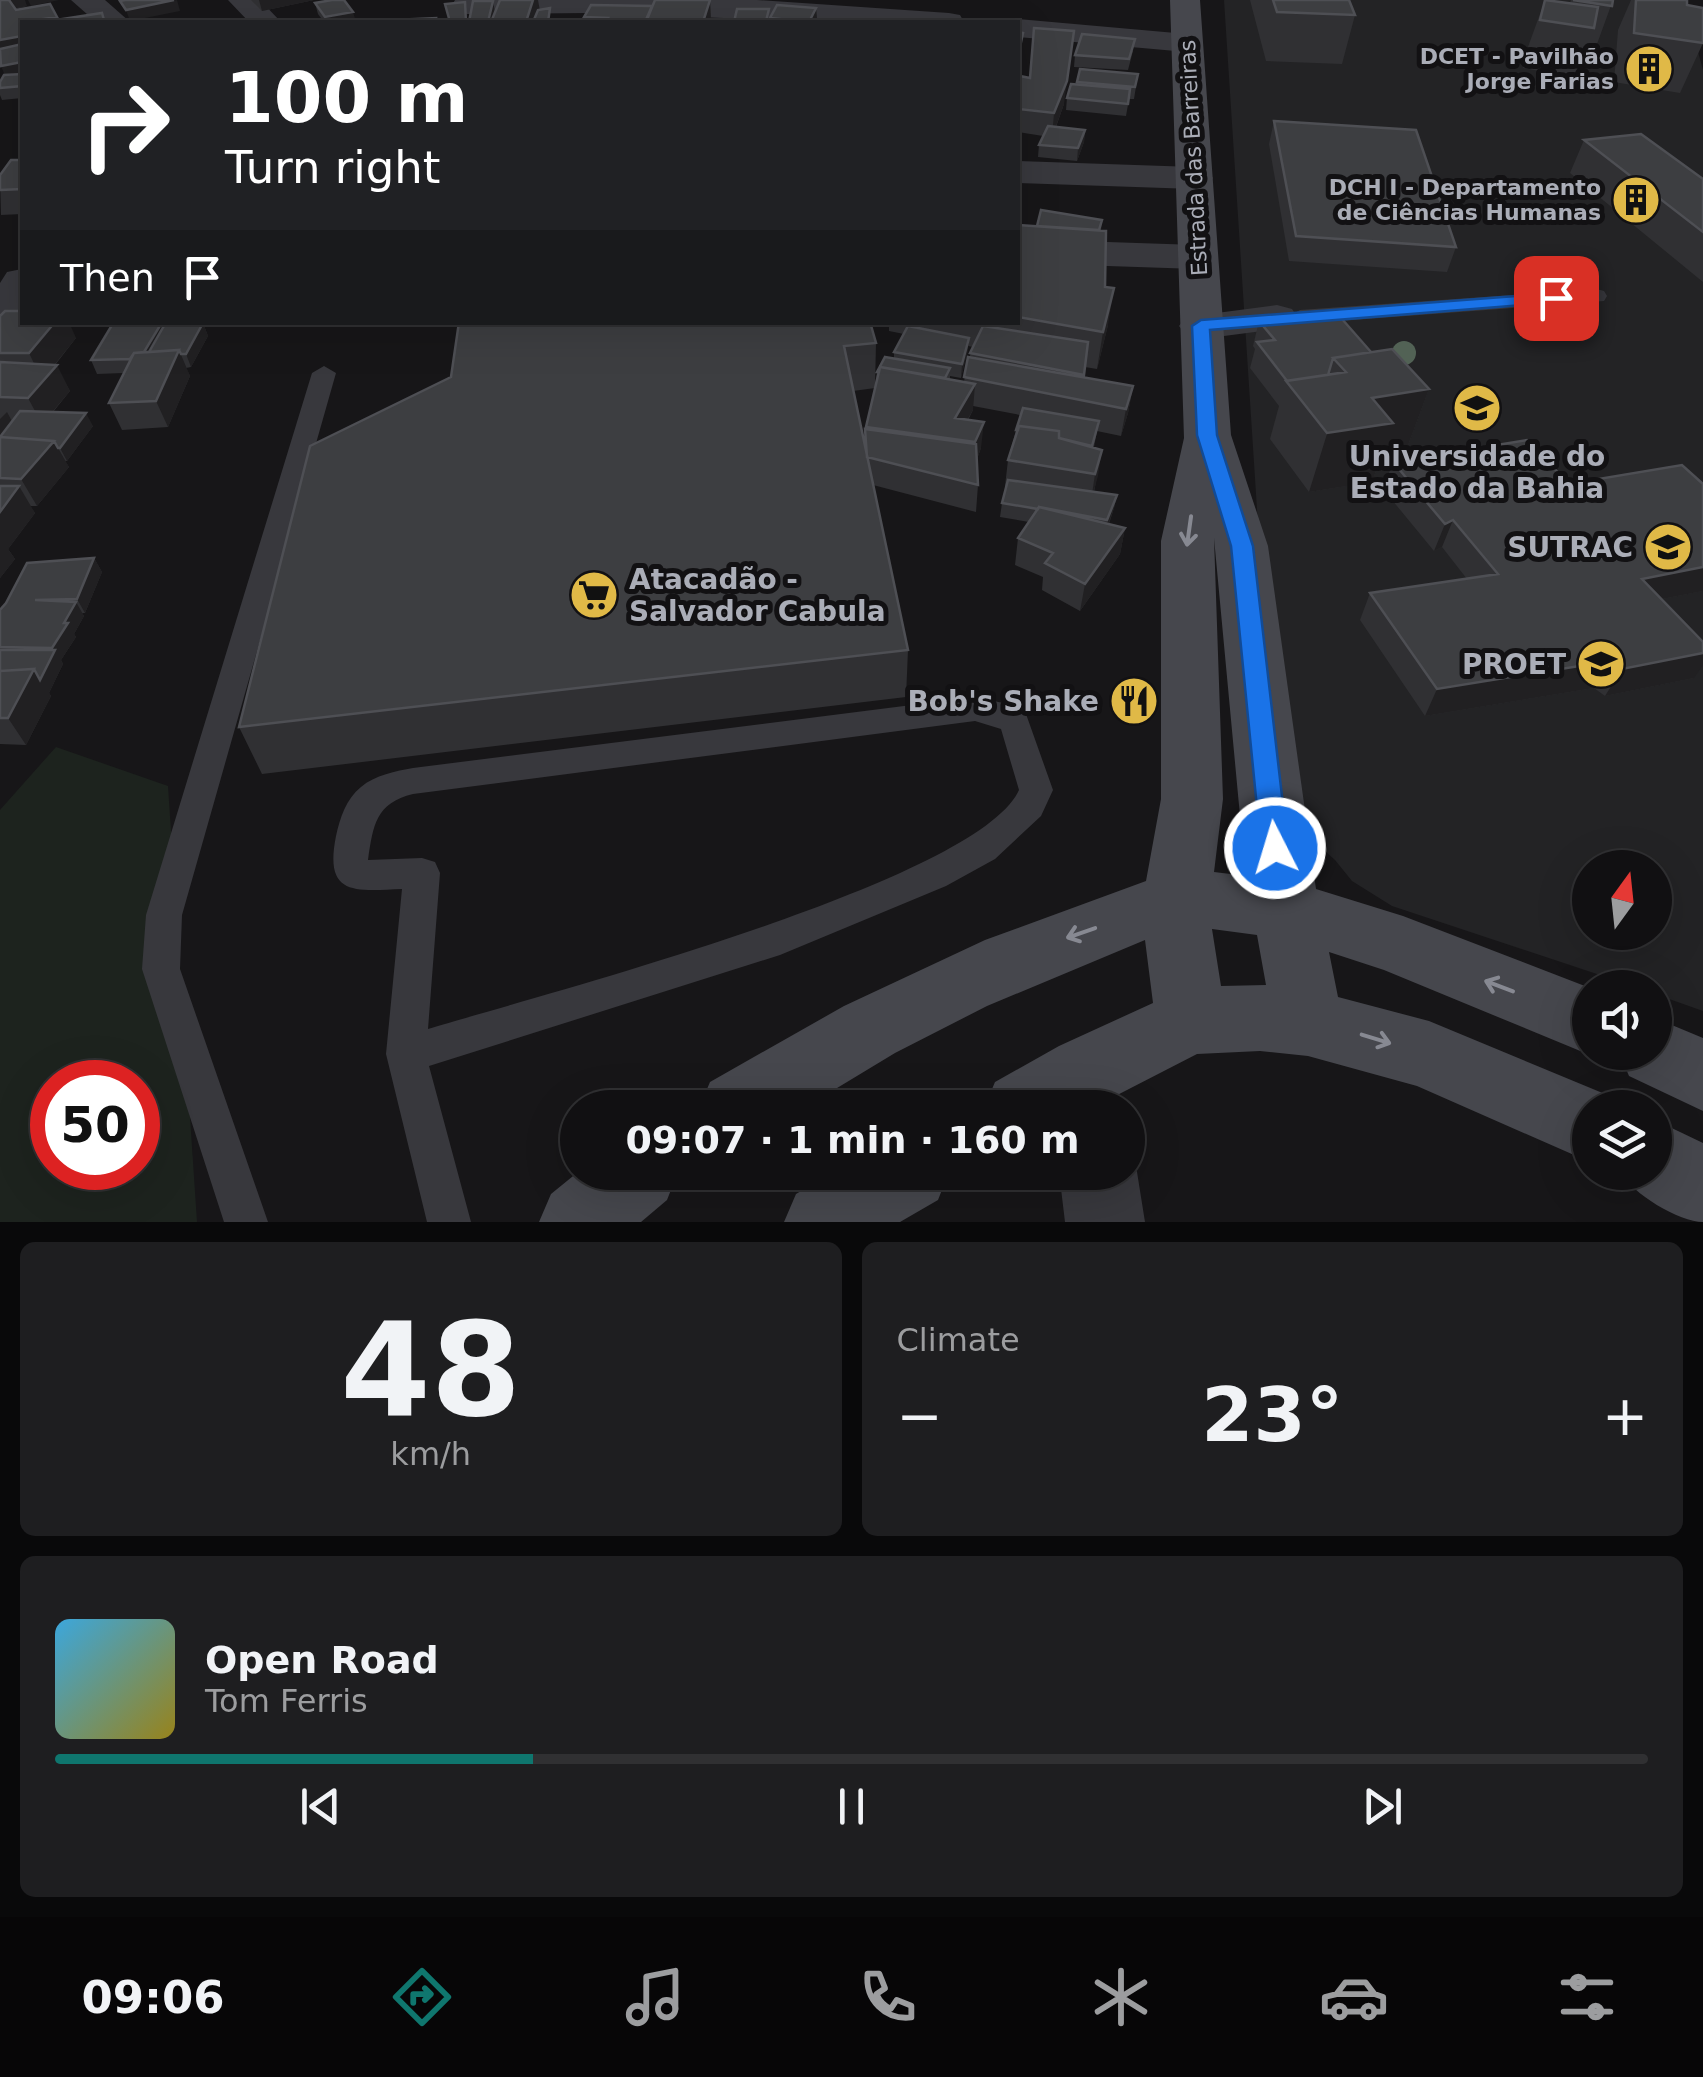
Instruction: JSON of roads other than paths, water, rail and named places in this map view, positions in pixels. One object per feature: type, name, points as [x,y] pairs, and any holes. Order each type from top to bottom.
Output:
[{"type":"main road","name":"Estrada das Barreiras","points":[[1185,0],[1207,435],[1242,546],[1275,848],[1308,1023]]},
{"type":"main road","name":"Estrada das Barreiras","points":[[1191,1022],[1174,903],[1186,853],[1192,798],[1186,541],[1207,435]]},
{"type":"main road","points":[[770,1090],[994,968],[1070,937],[1174,903],[1202,900],[1286,910],[1388,943],[1572,1015]]},
{"type":"main road","points":[[1087,1089],[1191,1022],[1260,1018],[1308,1023],[1429,1056],[1572,1117]]},
{"type":"main road","points":[[1672,1060],[1703,1076]]},
{"type":"main road","points":[[1672,1168],[1703,1186]]},
{"type":"main road","points":[[579,1222],[617,1190]]},
{"type":"main road","points":[[824,1222],[879,1190]]},
{"type":"street","points":[[86,0],[112,20]]},
{"type":"street","points":[[244,0],[264,20]]},
{"type":"street","points":[[468,5],[561,1],[653,4],[916,20]]},
{"type":"street","points":[[1020,28],[1187,43]]},
{"type":"street","points":[[1020,172],[1194,178]]},
{"type":"street","points":[[1020,251],[1197,257]]},
{"type":"street","points":[[0,313],[20,285]]},
{"type":"street","points":[[1201,326],[1277,318]]},
{"type":"street","points":[[1101,1190],[1105,1222]]},
{"type":"lane","points":[[1277,318],[1596,296]]},
{"type":"lane","points":[[246,1222],[161,969],[164,915],[324,373]]},
{"type":"lane","points":[[406,1054],[780,940],[982,849],[1029,806],[1036,790],[1015,722],[1006,715],[974,709],[381,788],[361,804],[349,868],[363,875],[422,874],[406,1054],[449,1222]]},
{"type":"place","name":"DCET - Pavilhão Jorge Farias","points":[[1649,69]]},
{"type":"place","name":"DCH I - Departamento de Ciências Humanas","points":[[1636,200]]},
{"type":"place","name":"Universidade do Estado da Bahia","points":[[1477,408]]},
{"type":"place","name":"SUTRAC","points":[[1668,547]]},
{"type":"place","name":"Atacadão - Salvador Cabula","points":[[594,595]]},
{"type":"place","name":"PROET","points":[[1601,664]]},
{"type":"place","name":"Bob's Shake","points":[[1134,701]]}]
